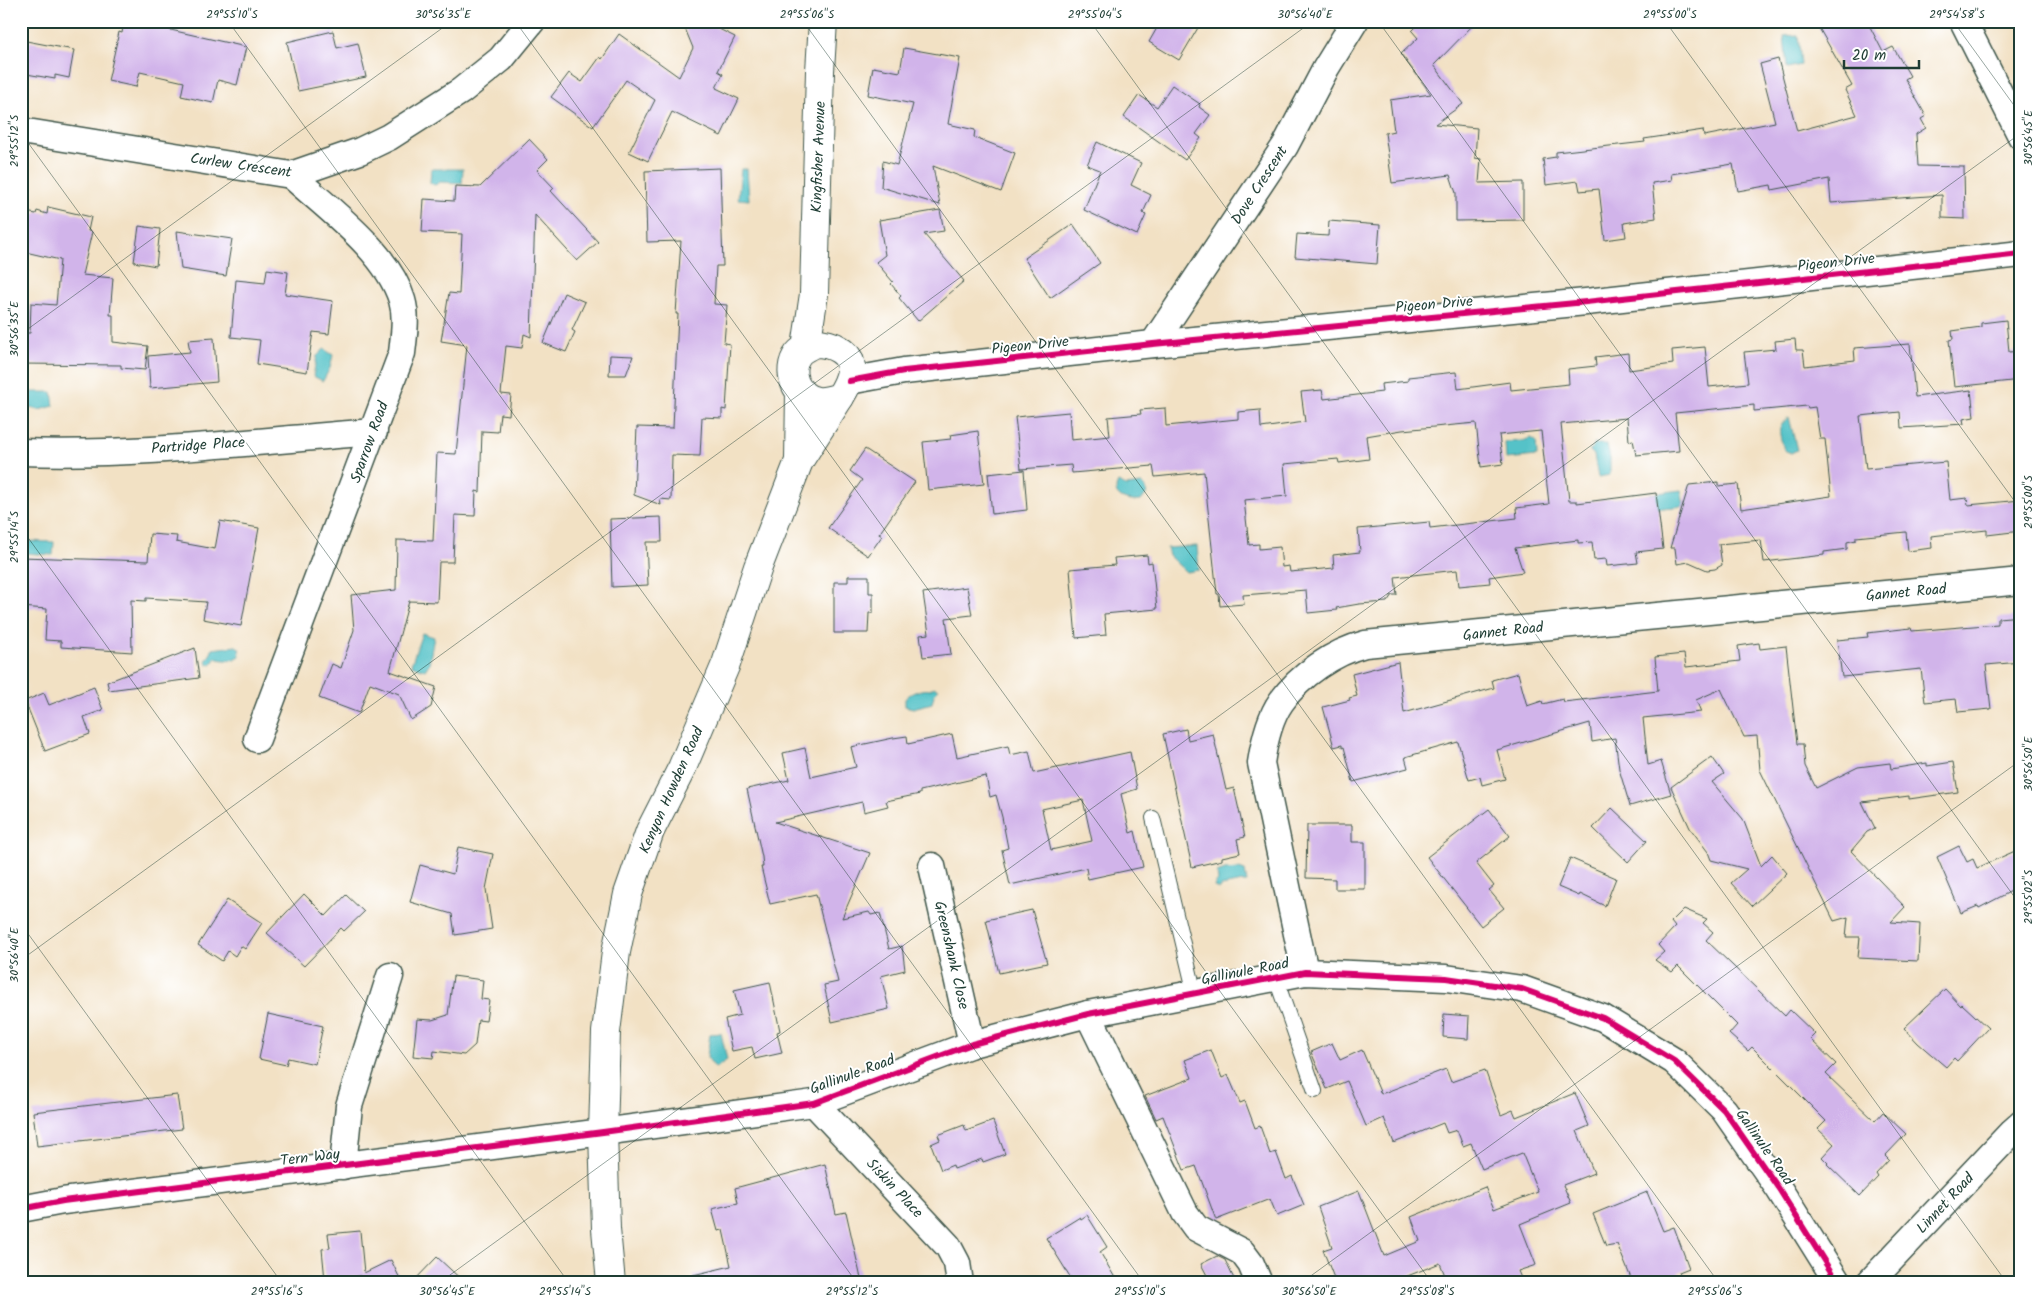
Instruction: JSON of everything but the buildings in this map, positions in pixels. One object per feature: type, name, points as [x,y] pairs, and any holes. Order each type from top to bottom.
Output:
[{"type":"street","name":"Curlew Crescent","points":[[21,131],[291,175],[360,151],[389,137],[437,107],[481,77],[501,59],[532,21]]},
{"type":"street","name":"Kingfisher Avenue","points":[[806,347],[814,294],[820,70],[824,21]]},
{"type":"street","name":"Dove Crescent","points":[[1153,344],[1285,146],[1326,68],[1355,21]]},
{"type":"street","points":[[1963,21],[2021,136]]},
{"type":"street","name":"Sparrow Road","points":[[258,739],[402,353],[405,322],[402,300],[393,278],[369,246],[291,175]]},
{"type":"street","name":"Pigeon Drive","points":[[845,372],[904,371],[1153,344],[1586,302],[2021,254]]},
{"type":"street","name":"Kingfisher Avenue","points":[[814,294],[845,372]]},
{"type":"street","points":[[800,392],[808,398],[817,401],[845,372],[835,346],[815,343],[806,347]]},
{"type":"street","name":"Kenyon Howden Road","points":[[799,461],[800,392],[794,383],[793,368],[798,354],[806,347]]},
{"type":"street","name":"Kenyon Howden Road","points":[[611,1283],[606,1229],[603,1132],[606,1032],[616,952],[628,894],[650,831],[682,768],[726,664],[758,567],[799,461],[845,372]]},
{"type":"street","name":"Partridge Place","points":[[21,452],[67,454],[374,432]]},
{"type":"street","name":"Gannet Road","points":[[1305,972],[1262,763],[1264,746],[1280,703],[1312,671],[1337,655],[1365,644],[2021,581]]},
{"type":"street","name":"Greenshank Close","points":[[932,866],[972,1044]]},
{"type":"street","name":"Gallinule Road","points":[[603,1132],[814,1103],[972,1044],[1088,1014],[1305,972],[1446,978],[1522,988],[1603,1018],[1674,1061],[1724,1110],[1779,1189],[1838,1283]]},
{"type":"street","points":[[343,1166],[349,1106],[390,976]]},
{"type":"street","points":[[1088,1014],[1185,1213],[1196,1228],[1242,1252],[1251,1264],[1259,1283]]},
{"type":"street","name":"Siskin Place","points":[[814,1103],[948,1246],[957,1263],[960,1283]]},
{"type":"street","name":"Linnet Road","points":[[1869,1283],[2021,1124]]},
{"type":"street","name":"Tern Way","points":[[21,1209],[62,1201],[603,1132]]},
{"type":"lane","points":[[1153,818],[1195,994]]},
{"type":"lane","points":[[1276,979],[1315,1091]]},
{"type":"water","points":[[1798,35],[1801,65],[1787,68],[1784,36]]},
{"type":"water","points":[[431,169],[463,169],[462,183],[440,182],[435,185],[430,183]]},
{"type":"water","points":[[741,169],[747,169],[749,200],[738,199]]},
{"type":"water","points":[[324,349],[333,355],[330,368],[323,381],[313,376],[317,356]]},
{"type":"water","points":[[21,392],[52,392],[54,406],[39,410],[21,406]]},
{"type":"water","points":[[1789,417],[1797,450],[1791,453],[1784,450],[1780,435],[1780,428]]},
{"type":"water","points":[[1530,438],[1536,441],[1537,456],[1506,459],[1505,442],[1523,441]]},
{"type":"water","points":[[1594,444],[1607,444],[1610,459],[1610,475],[1598,477],[1594,455],[1590,451]]},
{"type":"water","points":[[1118,482],[1126,486],[1142,484],[1145,486],[1147,493],[1141,501],[1126,500],[1119,496],[1117,492]]},
{"type":"water","points":[[1681,490],[1684,506],[1653,509],[1650,494]]},
{"type":"water","points":[[25,541],[54,542],[53,555],[24,553]]},
{"type":"water","points":[[1197,546],[1199,570],[1186,572],[1169,556],[1167,548]]},
{"type":"water","points":[[422,633],[434,637],[429,664],[425,670],[411,665]]},
{"type":"water","points":[[236,646],[239,648],[240,656],[237,658],[221,660],[215,658],[212,664],[208,664],[206,661],[212,649]]},
{"type":"water","points":[[934,687],[938,689],[932,703],[913,708],[905,706],[905,699],[909,695],[920,690],[930,690]]},
{"type":"water","points":[[1239,869],[1245,871],[1247,882],[1221,886],[1219,889],[1214,887],[1218,881],[1217,873],[1225,870]]},
{"type":"water","points":[[721,1033],[727,1060],[715,1068],[707,1057],[710,1034]]},
{"type":"cycle path","points":[[849,381],[904,371],[1153,344],[1586,302],[2021,254]]},
{"type":"cycle path","points":[[21,1209],[63,1201],[814,1103],[972,1044],[1088,1014],[1305,972],[1446,978],[1522,989],[1603,1018],[1674,1061],[1724,1110],[1779,1189],[1838,1283]]}]
